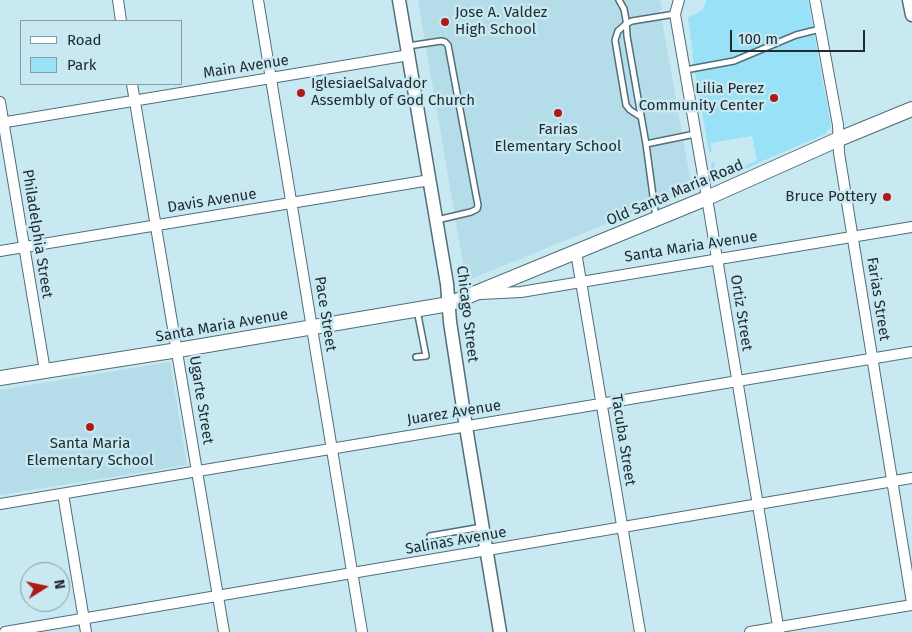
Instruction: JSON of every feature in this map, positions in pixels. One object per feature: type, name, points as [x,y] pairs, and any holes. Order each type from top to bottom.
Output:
[{"type":"main road","name":"Old Santa Maria Road","points":[[449,304],[707,198],[912,108]]},
{"type":"main road","name":"Santa Maria Avenue","points":[[0,378],[449,304]]},
{"type":"street","points":[[118,0],[121,20]]},
{"type":"street","name":"Pace Street","points":[[258,0],[362,632]]},
{"type":"street","name":"Chicago Street","points":[[399,0],[447,284],[466,426],[500,632]]},
{"type":"street","name":"Ortiz Street","points":[[679,0],[675,14],[778,630]]},
{"type":"street","name":"Farias Street","points":[[815,0],[838,125],[840,153],[912,604]]},
{"type":"street","points":[[909,0],[912,16]]},
{"type":"street","name":"Main Avenue","points":[[2,122],[271,78],[408,51]]},
{"type":"street","name":"Ugarte Street","points":[[132,85],[224,632]]},
{"type":"street","name":"Philadelphia Street","points":[[0,102],[45,371]]},
{"type":"street","name":"Davis Avenue","points":[[0,251],[430,180]]},
{"type":"street","name":"Santa Maria Avenue","points":[[474,294],[521,292],[912,227]]},
{"type":"street","name":"Tacuba Street","points":[[576,252],[640,632]]},
{"type":"street","name":"Juarez Avenue","points":[[0,504],[912,352]]},
{"type":"street","name":"Salinas Avenue","points":[[5,632],[912,478]]},
{"type":"street","points":[[64,494],[86,632]]},
{"type":"street","points":[[750,632],[778,630],[912,604]]},
{"type":"lane","points":[[619,0],[624,9],[626,36],[642,117],[656,219]]},
{"type":"lane","points":[[642,117],[630,110],[626,105],[615,40],[618,31],[626,24],[647,18],[675,14]]},
{"type":"lane","points":[[685,70],[734,60],[796,35],[820,29]]},
{"type":"lane","points":[[408,51],[440,41],[448,45],[478,205],[477,209],[471,212],[436,220]]},
{"type":"lane","points":[[646,144],[696,134]]},
{"type":"lane","points":[[416,357],[426,356],[417,310]]},
{"type":"lane","points":[[430,536],[483,527]]},
{"type":"shaded area","name":"Farias Elementary School","points":[[418,0],[660,0],[662,9],[660,10],[692,189],[466,281]]},
{"type":"shaded area","name":"Santa Maria Elementary School","points":[[170,362],[187,465],[0,495],[0,390]]},
{"type":"green space","points":[[707,0],[808,0],[831,126],[825,134],[719,180],[714,179],[711,164],[714,162],[716,172],[741,168],[757,160],[752,136],[710,143],[712,152],[709,152],[692,54],[688,18],[702,10]]},
{"type":"place","name":"Jose A. Valdez High School","points":[[445,22]]},
{"type":"place","name":"IglesiaelSalvador Assembly of God Church","points":[[301,93]]},
{"type":"place","name":"Lilia Perez Community Center","points":[[774,98]]},
{"type":"place","name":"Farias Elementary School","points":[[558,113]]},
{"type":"place","name":"Bruce Pottery","points":[[887,197]]},
{"type":"place","name":"Santa Maria Elementary School","points":[[90,427]]}]
